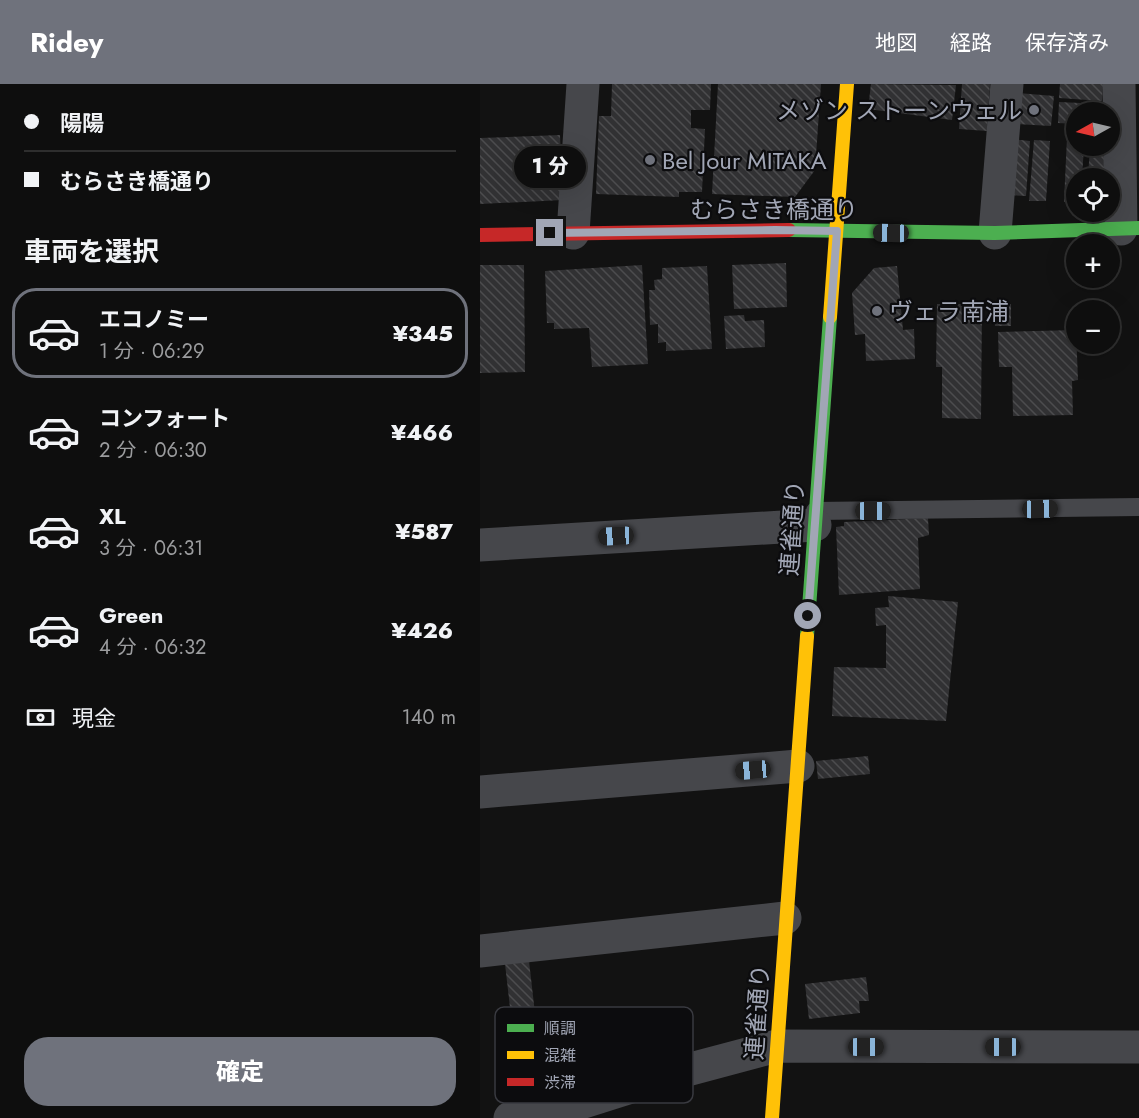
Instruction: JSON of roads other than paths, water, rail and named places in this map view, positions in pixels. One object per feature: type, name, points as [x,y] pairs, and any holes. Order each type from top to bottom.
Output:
[{"type":"main road","name":"連雀通り","points":[[772,1118],[848,84]]},
{"type":"main road","name":"むらさき橋通り","points":[[480,235],[775,230],[994,233],[1130,229]]},
{"type":"street","points":[[573,233],[583,84]]},
{"type":"street","points":[[994,233],[1007,84]]},
{"type":"street","points":[[1119,84],[1130,229]]},
{"type":"street","points":[[480,545],[815,518]]},
{"type":"street","points":[[480,792],[798,766]]},
{"type":"street","points":[[480,951],[785,918]]},
{"type":"street","points":[[693,1068],[777,1046],[1139,1047]]},
{"type":"street","points":[[510,1118],[549,1113],[581,1103]]},
{"type":"lane","points":[[815,518],[1139,507]]},
{"type":"place","name":"メゾン ストーンウェル","points":[[1034,110]]},
{"type":"place","name":"Bel Jour MITAKA","points":[[650,160]]},
{"type":"place","name":"ヴェラ南浦","points":[[877,311]]}]
